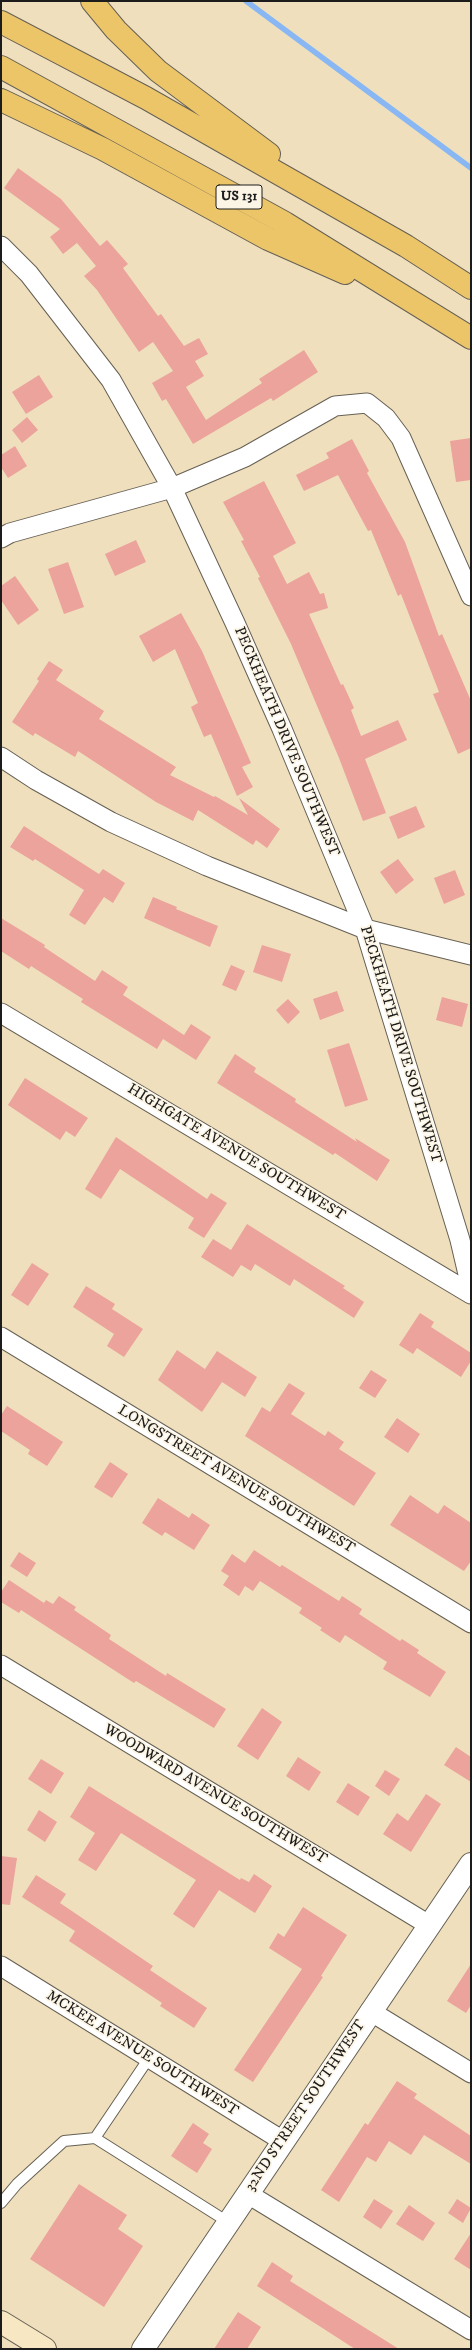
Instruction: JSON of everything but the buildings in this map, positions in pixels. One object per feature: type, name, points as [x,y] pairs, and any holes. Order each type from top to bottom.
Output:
[{"type":"highway","points":[[92,1],[116,30],[158,71],[345,212]]},
{"type":"highway","name":"US 131","points":[[1,22],[146,98],[406,246],[471,288]]},
{"type":"highway","name":"US 131","points":[[1,67],[285,223],[471,338]]},
{"type":"highway","points":[[1,100],[103,149],[268,239],[423,307]]},
{"type":"main road","points":[[1,2322],[44,2349]]},
{"type":"street","name":"PECKHEATH DRIVE SOUTHWEST","points":[[1,246],[29,274],[111,380],[172,488],[279,722],[365,929],[460,1240],[471,1287]]},
{"type":"street","points":[[1,538],[10,534],[172,488],[245,457],[335,406],[367,403],[386,418],[401,438],[471,596]]},
{"type":"street","points":[[1,757],[36,780],[111,822],[207,866],[365,929],[471,955]]},
{"type":"street","name":"HIGHGATE AVENUE SOUTHWEST","points":[[1,1013],[471,1294]]},
{"type":"street","name":"LONGSTREET AVENUE SOUTHWEST","points":[[1,1337],[471,1623]]},
{"type":"street","name":"WOODWARD AVENUE SOUTHWEST","points":[[1,1665],[430,1925]]},
{"type":"street","name":"32ND STREET SOUTHWEST","points":[[143,2349],[370,2011],[471,1864]]},
{"type":"street","name":"MCKEE AVENUE SOUTHWEST","points":[[1,1966],[283,2141]]},
{"type":"street","points":[[370,2011],[471,2073]]},
{"type":"street","points":[[248,2194],[471,2330]]},
{"type":"lane","points":[[95,2138],[149,2058]]},
{"type":"lane","points":[[1,2203],[17,2184],[64,2142],[95,2138],[228,2222]]},
{"type":"waterway","points":[[246,1],[471,168]]}]
